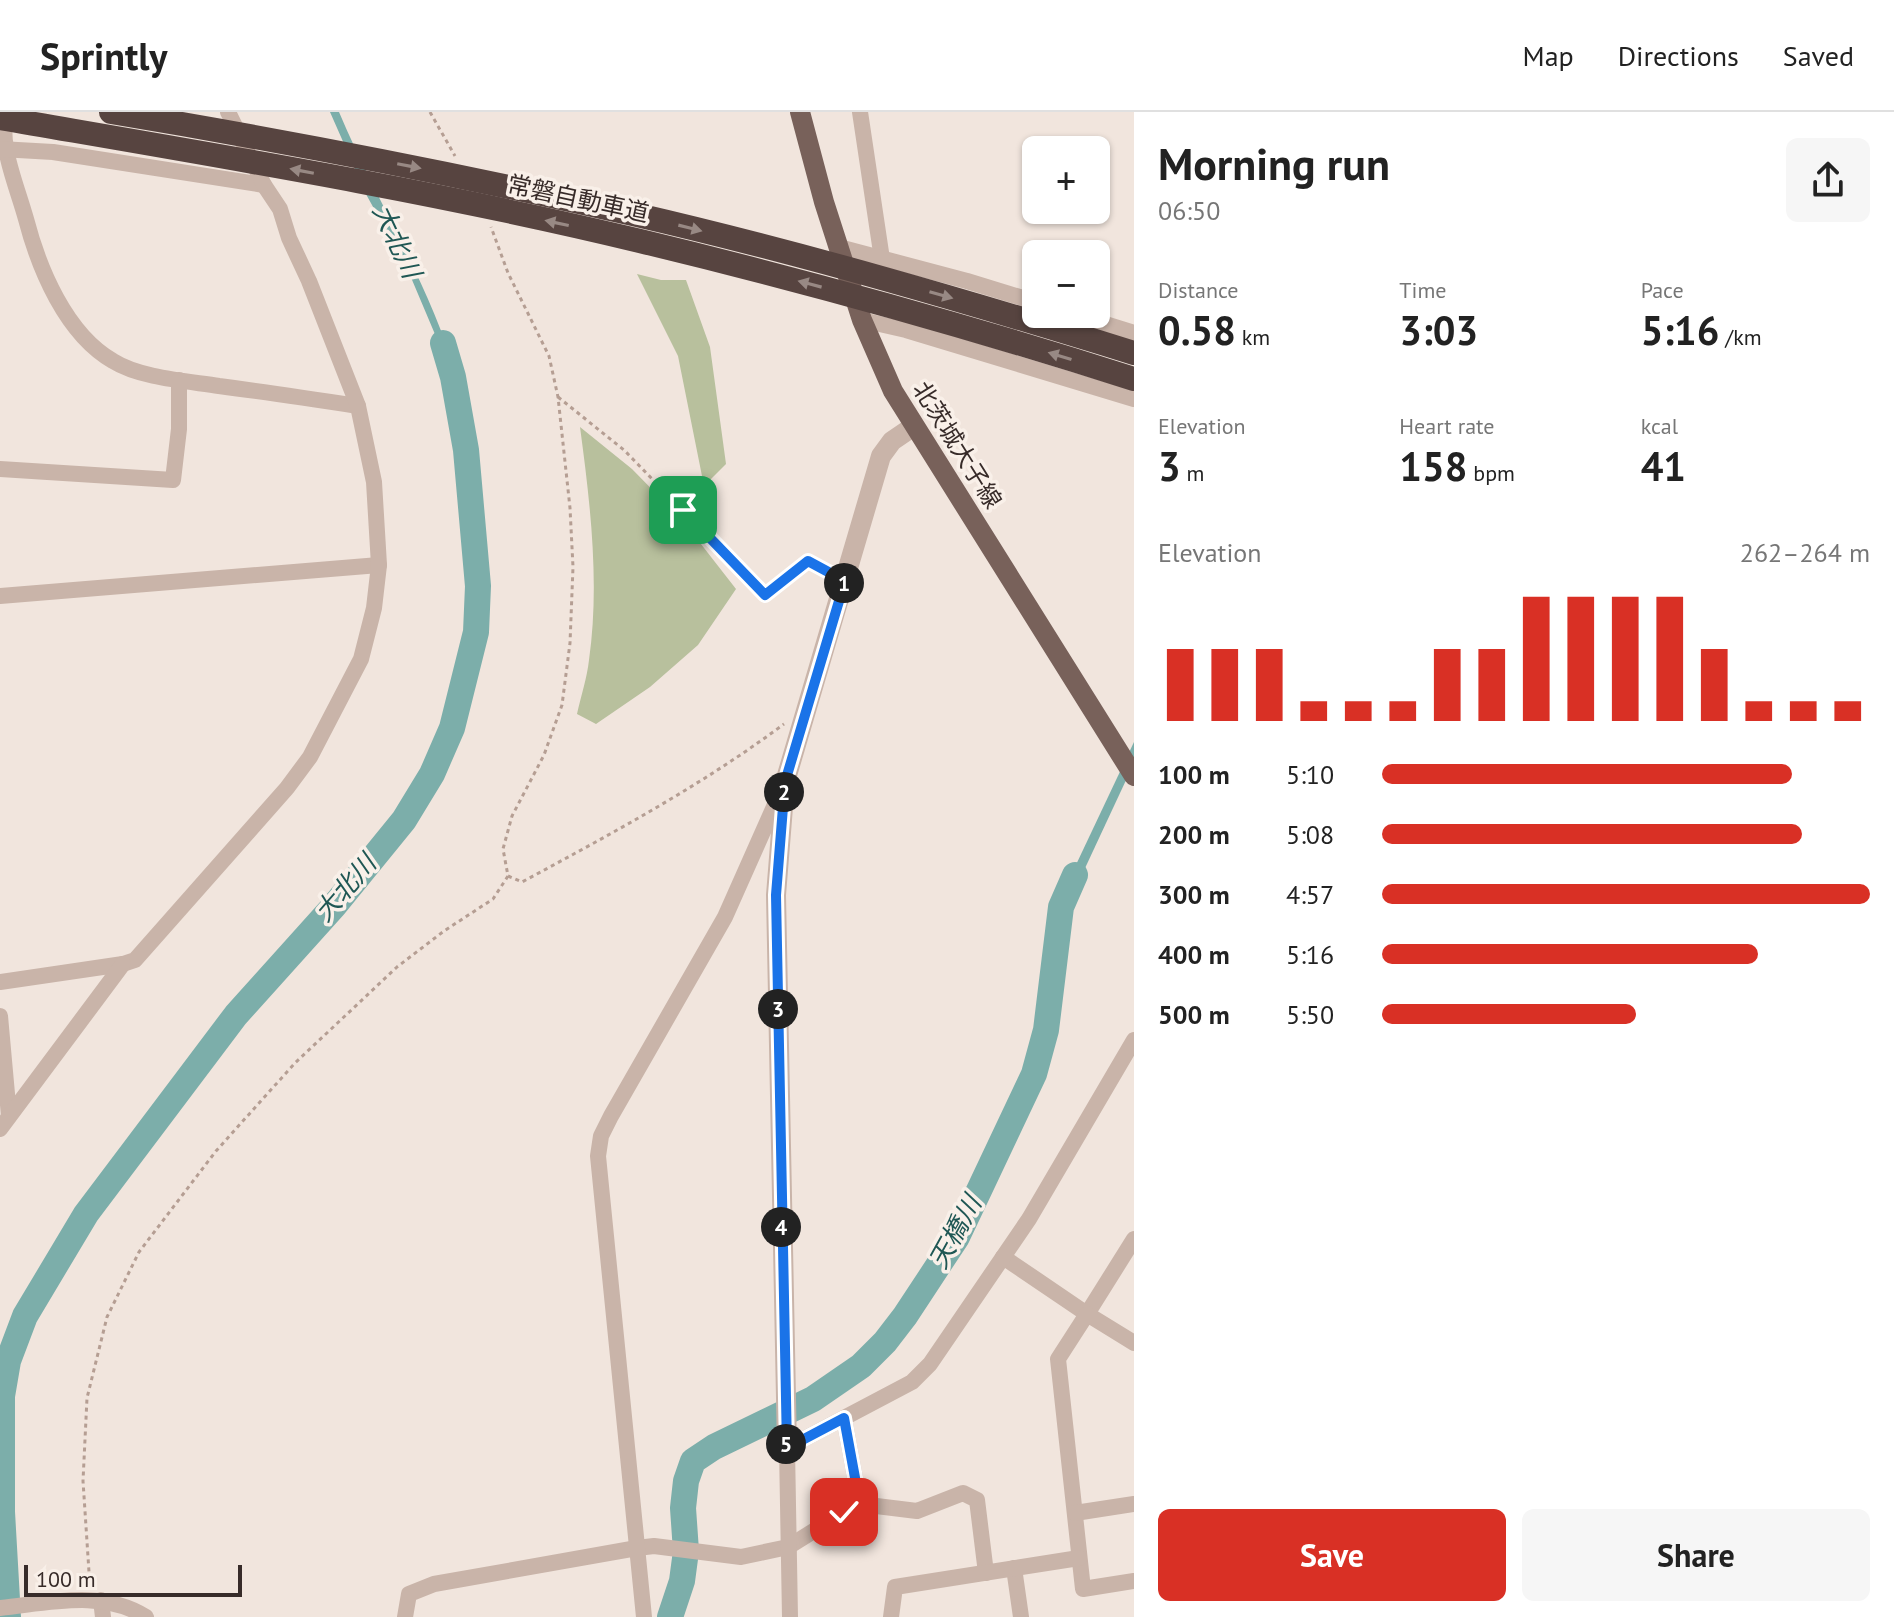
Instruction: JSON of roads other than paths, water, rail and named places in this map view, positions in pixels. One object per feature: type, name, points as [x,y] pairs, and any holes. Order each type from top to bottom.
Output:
[{"type":"highway","name":"常磐自動車道","points":[[111,112],[250,135],[635,215],[908,285],[1134,353]]},
{"type":"highway","name":"常磐自動車道","points":[[0,118],[265,164],[638,240],[916,313],[1134,379]]},
{"type":"main road","name":"北茨城大子線","points":[[800,112],[862,320],[893,391],[1130,770]]},
{"type":"street","points":[[5,112],[2,149],[33,247],[62,310],[95,348],[112,361],[130,369],[179,380],[358,406]]},
{"type":"street","points":[[0,982],[135,960],[287,788],[310,757],[361,659],[374,608],[379,565],[374,482],[358,406],[280,209],[264,185],[228,112]]},
{"type":"street","points":[[860,112],[882,259]]},
{"type":"street","points":[[2,149],[53,152],[264,185]]},
{"type":"street","points":[[839,247],[1022,298]]},
{"type":"street","points":[[862,320],[906,330],[1134,399]]},
{"type":"street","points":[[1110,326],[1134,333]]},
{"type":"street","points":[[0,469],[173,480],[179,429],[179,380]]},
{"type":"street","points":[[644,1617],[598,1156],[601,1136],[652,1041],[725,917],[785,782],[881,456],[892,441],[914,426]]},
{"type":"street","points":[[0,596],[379,565]]},
{"type":"street","points":[[785,782],[776,895],[790,1617]]},
{"type":"street","points":[[5,1122],[123,964]]},
{"type":"street","points":[[0,1016],[5,1122]]},
{"type":"street","points":[[787,1448],[912,1382],[921,1373],[1029,1219],[1134,1040]]},
{"type":"street","points":[[1134,1239],[1058,1359],[1083,1589],[1134,1581]]},
{"type":"street","points":[[1003,1257],[1134,1343]]},
{"type":"street","points":[[405,1617],[409,1594],[434,1584],[654,1546],[741,1557],[788,1547],[844,1512],[858,1494],[844,1418]]},
{"type":"street","points":[[852,1503],[917,1511],[963,1493],[977,1500],[986,1573]]},
{"type":"street","points":[[1075,1513],[1134,1504]]},
{"type":"street","points":[[891,1617],[895,1587],[1079,1558]]},
{"type":"street","points":[[1014,1568],[1021,1617]]},
{"type":"street","points":[[0,1608],[122,1604],[146,1617]]},
{"type":"water","points":[[330,112],[339,112],[432,309],[457,377],[449,378],[437,339],[407,268],[367,196]]},
{"type":"water","points":[[1134,742],[1134,763],[1066,909],[1057,905]]},
{"type":"waterway","name":"大北川","points":[[8,1617],[2,1512],[2,1396],[8,1361],[25,1316],[86,1214],[236,1015],[334,906],[404,820],[432,774],[452,728],[476,632],[478,586],[466,450],[453,377],[443,343]]},
{"type":"waterway","name":"天橋川","points":[[670,1617],[682,1581],[686,1551],[683,1508],[686,1481],[693,1461],[714,1447],[813,1399],[861,1366],[905,1316],[957,1237],[1034,1074],[1046,1030],[1061,907],[1075,875]]}]
